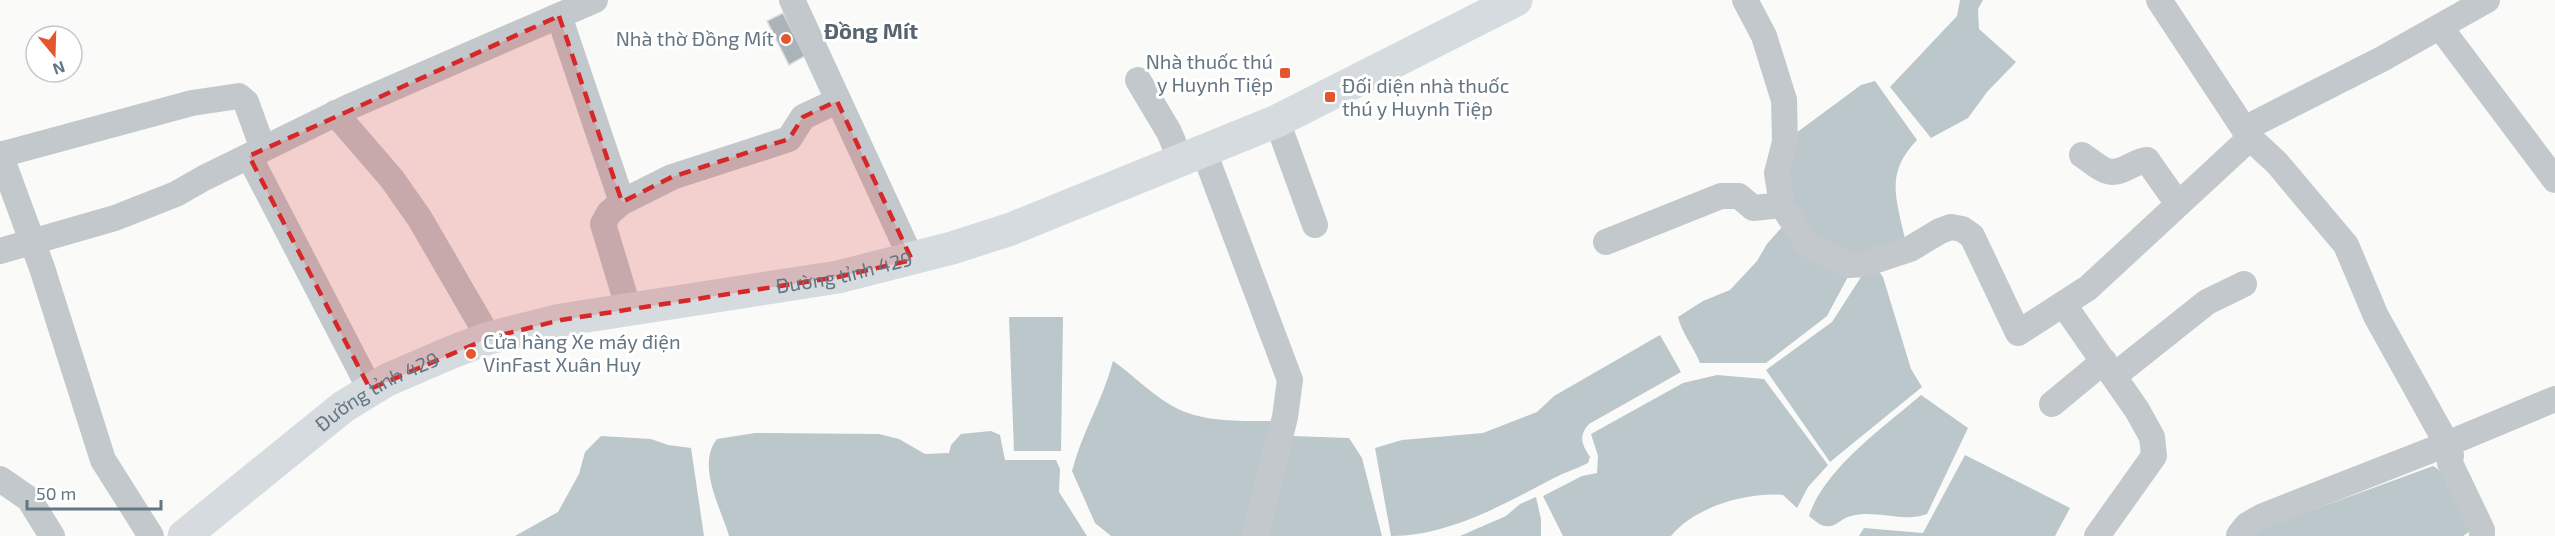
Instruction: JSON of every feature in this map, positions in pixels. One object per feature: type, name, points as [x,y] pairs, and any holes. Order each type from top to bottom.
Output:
[{"type":"main road","name":"Đường tỉnh 429","points":[[183,536],[343,407],[370,389],[416,366],[489,338],[561,320],[838,277],[912,260],[1011,229],[1191,153],[1277,121],[1516,0]]},
{"type":"street","points":[[0,251],[32,240],[116,218],[176,194],[334,113],[595,0]]},
{"type":"street","points":[[792,0],[912,260]]},
{"type":"street","points":[[1745,0],[1764,36],[1784,100],[1785,142],[1777,173],[1782,205],[1807,244],[1849,265],[1865,264],[1910,249],[1951,227],[1962,229],[1972,236],[2018,333],[2088,288],[2178,204],[2247,133],[2487,0]]},
{"type":"street","points":[[2165,2],[2247,133],[2277,163],[2346,246],[2376,316],[2447,444],[2451,455],[2450,462],[2482,530],[2482,536]]},
{"type":"street","points":[[559,16],[622,202]]},
{"type":"street","points":[[2439,27],[2555,180]]},
{"type":"street","points":[[1138,80],[1169,132],[1191,153],[1290,380],[1285,417],[1255,536]]},
{"type":"street","points":[[151,536],[103,460],[32,240],[0,154],[192,103],[239,96],[246,102],[256,152],[370,389]]},
{"type":"street","points":[[629,310],[603,224],[609,213],[622,202],[672,177],[789,139],[803,117],[837,101]]},
{"type":"street","points":[[334,113],[392,179],[420,219],[489,338]]},
{"type":"street","points":[[1277,121],[1315,225]]},
{"type":"street","points":[[2082,155],[2107,171],[2118,172],[2138,160],[2147,160],[2178,204]]},
{"type":"street","points":[[1606,242],[1721,196],[1739,195],[1753,208],[1782,205]]},
{"type":"street","points":[[2052,404],[2109,369],[2207,302],[2244,284]]},
{"type":"street","points":[[2064,305],[2109,369],[2152,437],[2154,456],[2097,536]]},
{"type":"street","points":[[2239,535],[2247,525],[2263,516],[2555,399]]},
{"type":"street","points":[[0,479],[29,499],[52,536]]},
{"type":"highlighted area","points":[[559,16],[622,202],[672,177],[789,139],[803,117],[837,101],[912,260],[838,277],[561,320],[489,338],[370,389],[249,156]]},
{"type":"shaded area","points":[[1960,0],[1983,0],[1978,9],[1979,29],[2016,62],[1987,92],[1968,118],[1931,138],[1890,87],[1957,16]]},
{"type":"shaded area","points":[[1875,81],[1917,140],[1900,164],[1897,175],[1896,198],[1905,239],[1849,257],[1817,239],[1788,195],[1792,136],[1861,85]]},
{"type":"shaded area","points":[[1782,227],[1850,273],[1827,316],[1766,363],[1700,363],[1678,317],[1703,301],[1730,290],[1757,261],[1767,244]]},
{"type":"shaded area","points":[[1878,270],[1883,277],[1911,369],[1922,387],[1830,462],[1766,370],[1832,322],[1861,277]]},
{"type":"shaded area","points":[[1009,317],[1063,317],[1061,451],[1014,451]]},
{"type":"shaded area","points":[[1660,335],[1681,372],[1589,424],[1582,437],[1590,457],[1588,463],[1496,508],[1455,525],[1413,535],[1391,536],[1375,448],[1402,440],[1483,433],[1537,412],[1554,396]]},
{"type":"shaded area","points":[[1113,361],[1169,404],[1193,415],[1220,420],[1274,421],[1245,536],[1111,536],[1095,523],[1072,471]]},
{"type":"shaded area","points":[[1717,375],[1764,379],[1828,465],[1808,487],[1797,508],[1783,495],[1754,496],[1707,509],[1681,526],[1671,536],[1563,536],[1543,496],[1582,476],[1597,473],[1598,456],[1591,434],[1683,383]]},
{"type":"shaded area","points":[[1921,395],[1968,428],[1927,514],[1909,517],[1860,514],[1847,517],[1829,526],[1809,516],[1817,499],[1841,465]]},
{"type":"shaded area","points":[[991,431],[1000,435],[1005,460],[1056,460],[1060,469],[1059,492],[1087,536],[729,536],[709,474],[711,449],[717,439],[755,433],[879,434],[899,439],[925,454],[949,453],[951,445],[961,434]]},
{"type":"shaded area","points":[[601,436],[651,439],[668,445],[691,448],[704,536],[515,536],[558,512],[579,474],[585,452]]},
{"type":"shaded area","points":[[1291,436],[1349,438],[1362,458],[1382,536],[1263,536]]},
{"type":"shaded area","points":[[1965,455],[2070,508],[2055,536],[1859,536],[1864,528],[1923,533]]},
{"type":"shaded area","points":[[2433,466],[2445,477],[2454,495],[2469,532],[2463,536],[2242,536]]},
{"type":"shaded area","points":[[1536,497],[1541,519],[1541,536],[1460,536],[1506,516],[1520,504]]},
{"type":"building","name":"Nhà thờ Đồng Mít","points":[[783,13],[805,56],[789,65],[767,21]]},
{"type":"place","name":"Nhà thờ Đồng Mít","points":[[786,39]]},
{"type":"place","name":"Nhà thuốc thú y Huynh Tiệp","points":[[1285,73]]},
{"type":"place","name":"Đối diện nhà thuốc thú y Huynh Tiệp","points":[[1330,97]]},
{"type":"place","name":"Cửa hàng Xe máy điện VinFast Xuân Huy","points":[[471,354]]},
{"type":"district","name":"Đồng Mít","points":[[871,31]]}]
